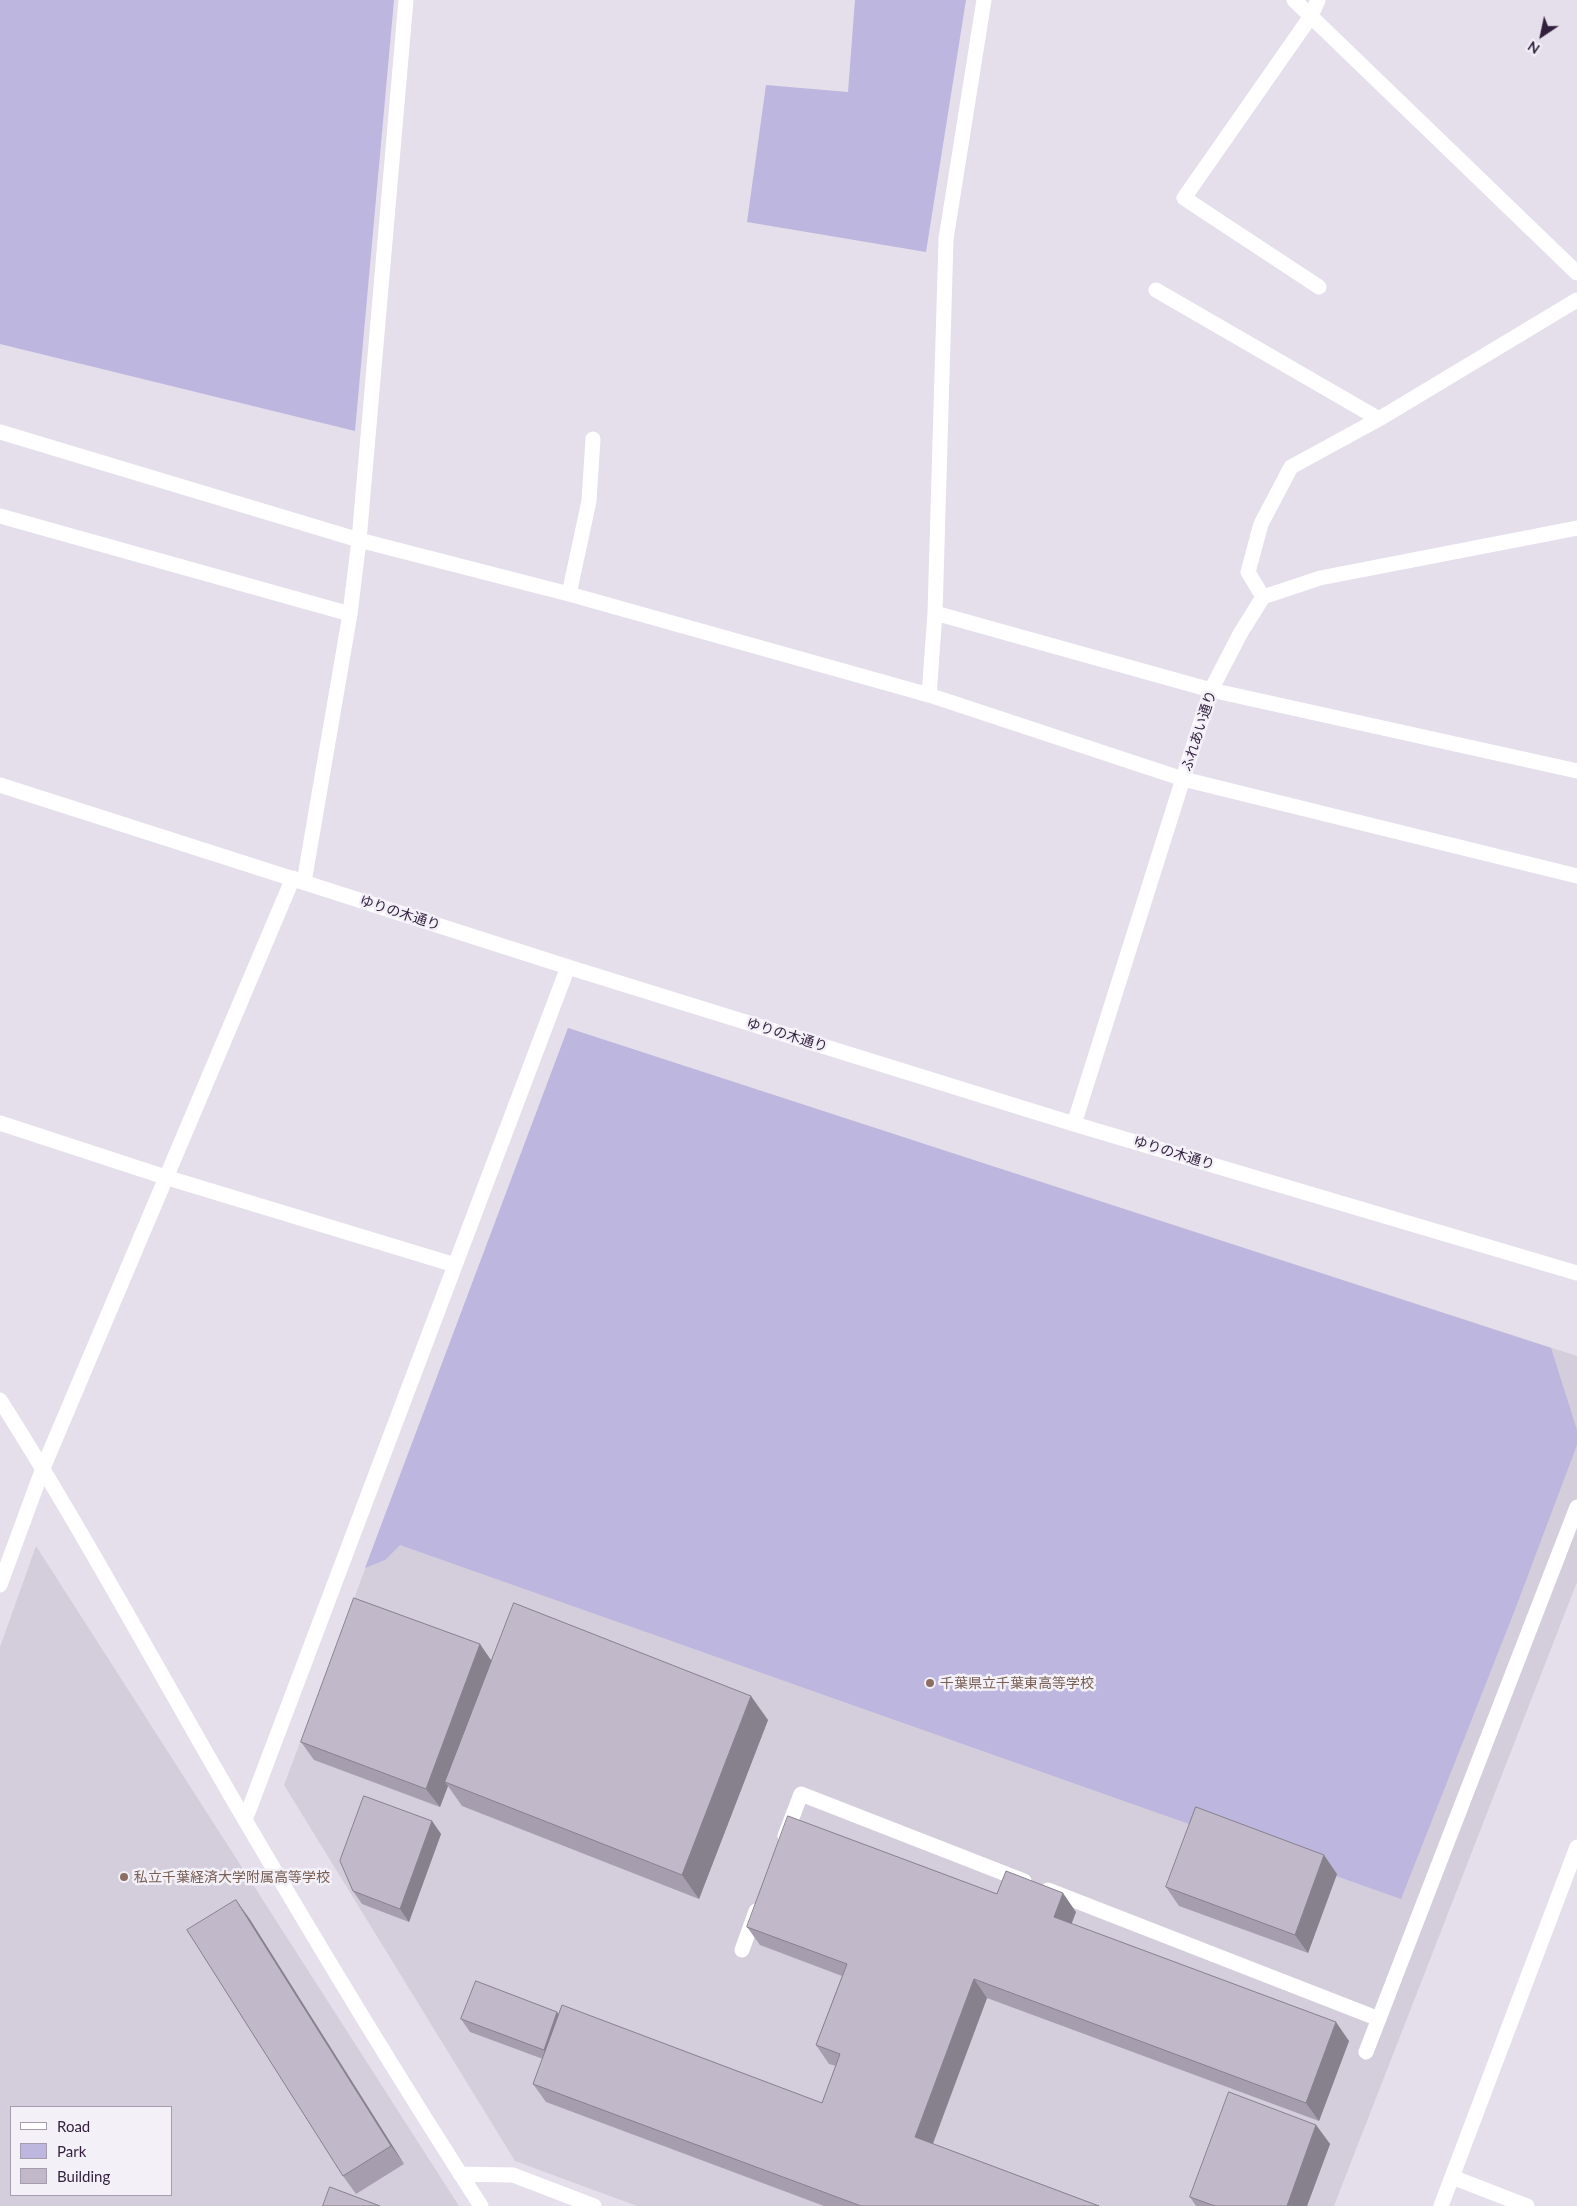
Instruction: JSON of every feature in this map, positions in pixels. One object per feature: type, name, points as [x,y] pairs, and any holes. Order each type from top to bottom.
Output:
[{"type":"street","points":[[0,1585],[43,1468],[165,1177],[299,880],[350,614],[359,540],[406,0]]},
{"type":"street","points":[[929,695],[935,613],[946,239],[984,0]]},
{"type":"street","points":[[1294,0],[1577,273]]},
{"type":"street","points":[[1318,0],[1311,16],[1184,198],[1319,287]]},
{"type":"street","points":[[1156,290],[1379,419]]},
{"type":"street","points":[[1577,300],[1379,419],[1290,467],[1262,524],[1248,572],[1263,598],[1320,578],[1577,528]]},
{"type":"street","points":[[0,432],[359,540],[569,594],[929,695],[1183,779],[1577,876]]},
{"type":"street","points":[[569,594],[590,501],[593,439]]},
{"type":"street","points":[[0,516],[350,614]]},
{"type":"street","name":"ふれあい通り","points":[[1074,1124],[1211,690],[1240,634],[1263,598]]},
{"type":"street","points":[[935,613],[1211,690],[1577,771]]},
{"type":"street","name":"ゆりの木通り","points":[[0,785],[568,967],[1074,1124],[1577,1273]]},
{"type":"street","points":[[245,1820],[568,967]]},
{"type":"street","points":[[0,1123],[165,1177],[455,1265]]},
{"type":"street","points":[[0,1400],[43,1468],[245,1820],[385,2055],[481,2206]]},
{"type":"street","points":[[1366,2052],[1577,1508]]},
{"type":"street","points":[[780,1849],[801,1794],[1379,2019]]},
{"type":"street","points":[[1441,2206],[1572,1874],[1577,1847]]},
{"type":"street","points":[[742,1950],[763,1895]]},
{"type":"street","points":[[460,2174],[513,2175],[594,2206]]},
{"type":"street","points":[[1452,2177],[1527,2206]]},
{"type":"shaded area","name":"千葉県立千葉東高等学校","points":[[568,1028],[1577,1356],[1577,1582],[1334,2206],[637,2206],[515,2161],[284,1785]]},
{"type":"shaded area","name":"私立千葉経済大学附属高等学校","points":[[36,1546],[459,2206],[0,2206],[0,1647]]},
{"type":"green space","points":[[0,0],[394,0],[355,431],[0,344]]},
{"type":"green space","points":[[855,0],[966,0],[926,252],[747,222],[766,85],[848,92]]},
{"type":"green space","points":[[568,1028],[1551,1348],[1577,1430],[1577,1445],[1516,1607],[1401,1899],[400,1545],[385,1560],[365,1568]]},
{"type":"building","points":[[354,1598],[480,1644],[426,1789],[301,1742]]},
{"type":"building","points":[[514,1603],[751,1696],[682,1875],[445,1782]]},
{"type":"building","points":[[364,1796],[432,1821],[400,1909],[353,1891],[340,1861]]},
{"type":"building","points":[[1196,1807],[1324,1855],[1295,1935],[1166,1887]]},
{"type":"building","points":[[788,1816],[997,1894],[1006,1871],[1063,1893],[1054,1917],[1336,2022],[1306,2103],[974,1979],[915,2137],[1099,2206],[861,2206],[533,2084],[562,2005],[822,2103],[840,2054],[816,2045],[847,1964],[747,1927]]},
{"type":"building","points":[[236,1900],[391,2146],[343,2176],[187,1930]]},
{"type":"building","points":[[476,1981],[557,2012],[544,2050],[461,2019]]},
{"type":"building","points":[[1229,2092],[1316,2125],[1287,2206],[1215,2206],[1190,2197]]},
{"type":"building","points":[[330,2187],[380,2206],[323,2206]]},
{"type":"place","name":"千葉県立千葉東高等学校","points":[[930,1683]]},
{"type":"place","name":"私立千葉経済大学附属高等学校","points":[[124,1877]]}]
